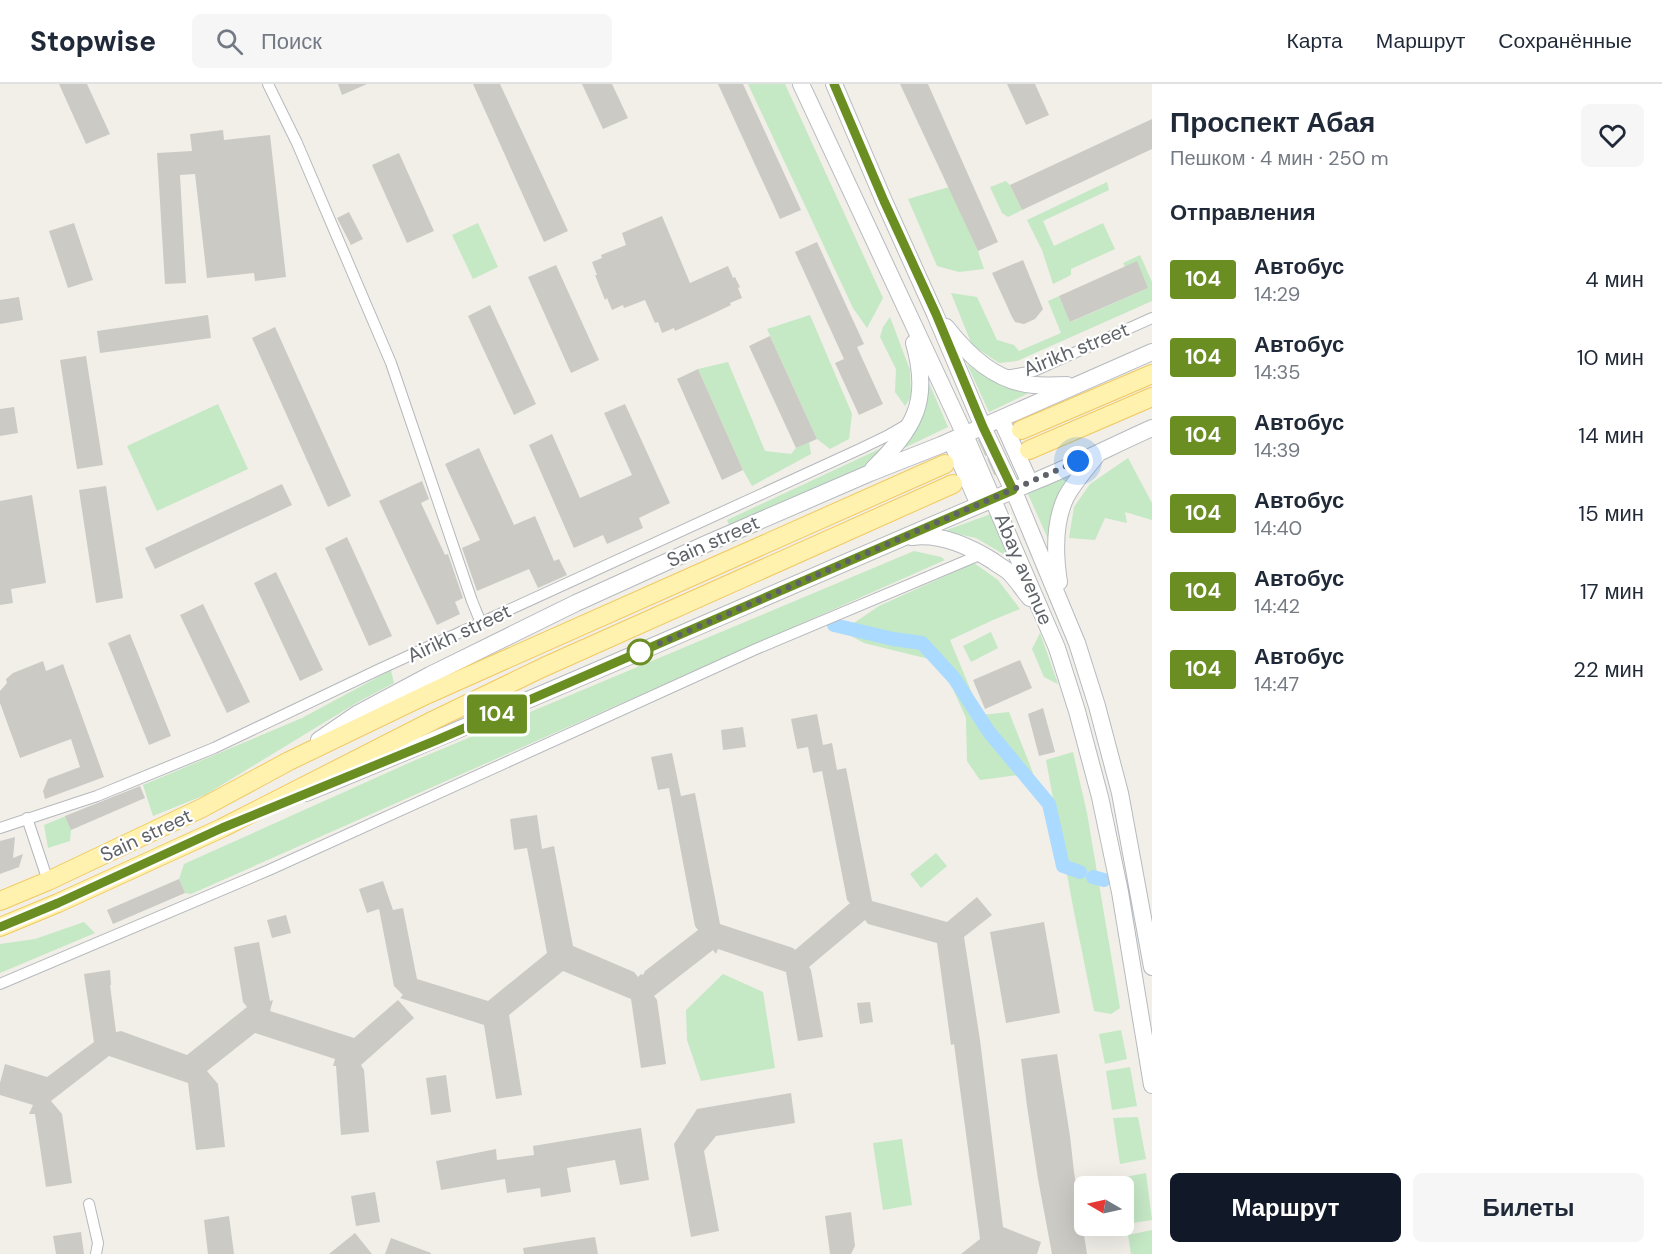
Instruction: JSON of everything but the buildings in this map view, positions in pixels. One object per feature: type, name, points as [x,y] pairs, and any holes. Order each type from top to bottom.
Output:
[{"type":"main road","points":[[801,84],[902,302],[958,438]]},
{"type":"main road","points":[[813,107],[820,110],[833,106],[836,89]]},
{"type":"main road","name":"Abay avenue","points":[[836,89],[936,314],[983,427],[1013,490],[1077,643],[1097,706],[1120,793],[1152,967]]},
{"type":"main road","points":[[870,473],[895,447],[912,422],[919,401],[921,380],[917,355],[902,302]]},
{"type":"main road","points":[[936,314],[964,348],[999,377],[1035,385],[1074,385]]},
{"type":"main road","name":"Sain street","points":[[289,760],[357,714],[576,603],[706,544],[870,473],[958,438],[1152,352]]},
{"type":"main road","points":[[1021,430],[1152,374]]},
{"type":"main road","points":[[1029,450],[1152,397]]},
{"type":"main road","points":[[1001,419],[1030,483]]},
{"type":"main road","name":"Sain street","points":[[0,927],[222,828],[437,740],[1152,428]]},
{"type":"main road","name":"Abay avenue","points":[[958,438],[986,502],[1042,612],[1057,648],[1077,711],[1100,797],[1120,892],[1152,1085]]},
{"type":"main road","points":[[1063,607],[1056,567],[1056,533],[1065,499],[1099,452]]},
{"type":"main road","name":"Sain street","points":[[0,901],[48,881],[202,808],[289,760],[428,694],[945,464]]},
{"type":"main road","name":"Sain street","points":[[222,828],[544,667],[953,484]]},
{"type":"main road","points":[[899,539],[937,537],[982,554],[1008,571],[1042,612]]},
{"type":"street","points":[[268,84],[297,143],[391,363],[480,623]]},
{"type":"street","name":"Airikh street","points":[[999,377],[1034,371],[1152,318]]},
{"type":"street","name":"Airikh street","points":[[0,828],[97,796],[214,748],[888,436],[912,422]]},
{"type":"street","points":[[0,984],[268,870],[756,649],[982,554]]},
{"type":"street","points":[[567,584],[576,603]]},
{"type":"street","points":[[27,818],[48,881]]},
{"type":"street","points":[[89,1204],[98,1243],[96,1254]]},
{"type":"green space","points":[[748,84],[785,84],[883,298],[867,328],[853,308]]},
{"type":"green space","points":[[1006,181],[1022,210],[1008,217],[1002,213],[990,187]]},
{"type":"green space","points":[[1107,182],[1109,190],[1043,221],[1054,246],[1103,223],[1115,249],[1071,269],[1071,275],[1053,284],[1042,250],[1027,220]]},
{"type":"green space","points":[[949,187],[984,269],[959,272],[937,266],[908,199]]},
{"type":"green space","points":[[478,223],[498,267],[473,279],[452,235]]},
{"type":"green space","points":[[1140,255],[1152,282],[1152,301],[1017,361],[999,363],[972,345],[951,293],[977,297],[997,340],[1014,345],[1019,351],[1061,333],[1048,301],[1059,296],[1071,322],[1148,288],[1137,262],[1125,267],[1123,263]]},
{"type":"green space","points":[[810,315],[852,414],[849,439],[830,449],[817,439],[767,329]]},
{"type":"green space","points":[[890,317],[910,370],[911,397],[905,406],[895,392],[896,369],[880,337]]},
{"type":"green space","points":[[728,362],[765,451],[791,454],[796,448],[809,442],[811,454],[752,486],[698,369]]},
{"type":"green space","points":[[967,364],[996,383],[1029,393],[989,412]]},
{"type":"green space","points":[[925,374],[948,427],[898,451]]},
{"type":"green space","points":[[218,404],[248,469],[157,511],[127,446]]},
{"type":"green space","points":[[890,444],[865,469],[730,527],[727,520]]},
{"type":"green space","points":[[1128,458],[1152,503],[1152,520],[1125,512],[1127,523],[1105,518],[1095,540],[1069,538],[1074,507],[1090,484]]},
{"type":"green space","points":[[1071,474],[1048,539],[1028,494]]},
{"type":"green space","points":[[991,514],[1010,558],[976,538],[944,531]]},
{"type":"green space","points":[[914,551],[945,560],[191,894],[185,893],[179,879],[184,864],[411,762]]},
{"type":"green space","points":[[974,563],[998,580],[1020,609],[950,640],[981,715],[1009,712],[1033,773],[980,780],[967,761],[966,718],[941,662],[864,643],[842,631],[879,606]]},
{"type":"green space","points":[[991,632],[998,648],[971,662],[963,646]]},
{"type":"green space","points":[[1040,633],[1058,684],[1044,677],[1032,649]]},
{"type":"green space","points":[[391,670],[394,683],[358,702],[205,795],[153,816],[143,785],[302,718]]},
{"type":"green space","points":[[1073,752],[1087,813],[1120,1008],[1111,1014],[1094,1011],[1046,760]]},
{"type":"green space","points":[[66,816],[71,830],[70,841],[48,848],[44,825]]},
{"type":"green space","points":[[936,853],[947,866],[921,888],[910,874]]},
{"type":"green space","points":[[84,922],[95,933],[0,973],[0,944],[35,939]]},
{"type":"green space","points":[[723,974],[763,992],[775,1068],[701,1081],[687,1040],[686,1010]]},
{"type":"green space","points":[[1121,1030],[1127,1059],[1105,1064],[1099,1034]]},
{"type":"green space","points":[[1130,1067],[1137,1106],[1112,1110],[1106,1071]]},
{"type":"green space","points":[[1138,1117],[1146,1159],[1120,1164],[1113,1118]]},
{"type":"green space","points":[[902,1139],[912,1205],[883,1210],[873,1143]]},
{"type":"green space","points":[[1146,1173],[1152,1220],[1134,1223],[1134,1176],[1130,1176]]},
{"type":"green space","points":[[1152,1230],[1152,1254],[1131,1254],[1128,1236],[1134,1236],[1134,1234]]},
{"type":"waterway","points":[[834,625],[893,639],[922,643],[954,678],[989,732],[1049,804],[1063,866],[1080,872]]},
{"type":"waterway","points":[[1093,877],[1104,880]]},
{"type":"tunnel","points":[[957,459],[1021,430]]},
{"type":"tunnel","points":[[966,478],[1029,450]]},
{"type":"bus line","name":"104","points":[[0,927],[222,828],[437,740],[1013,490],[983,427],[936,314],[834,84]]},
{"type":"route","points":[[640,652],[1078,461]]}]
